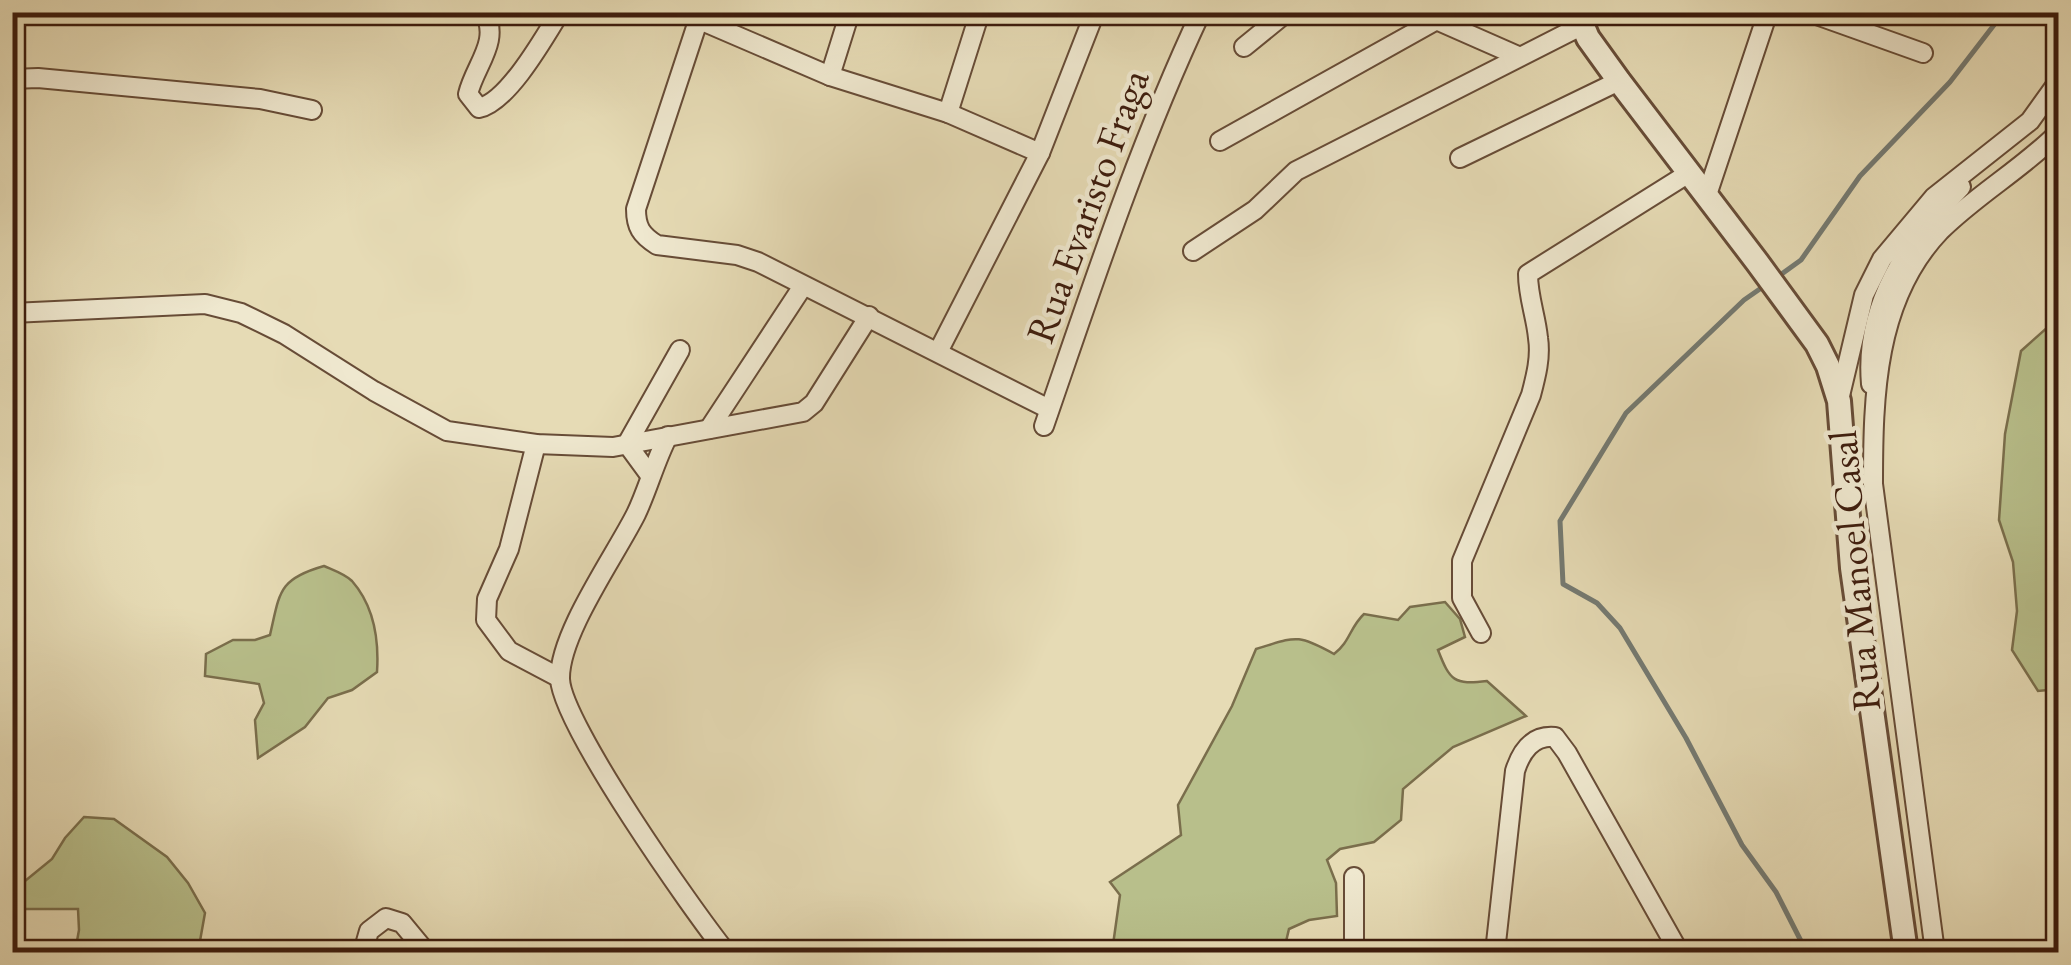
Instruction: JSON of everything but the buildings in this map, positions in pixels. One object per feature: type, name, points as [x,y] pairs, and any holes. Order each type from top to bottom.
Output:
[{"type":"street","points":[[484,12],[492,29],[468,94],[479,108],[489,106],[534,52],[560,12]]},
{"type":"street","points":[[830,76],[850,12]]},
{"type":"street","points":[[948,112],[980,12]]},
{"type":"street","points":[[1040,153],[948,112],[830,76],[693,15],[636,208],[638,227],[656,245],[758,262],[938,352],[1040,153],[1094,12]]},
{"type":"street","name":"Rua Evaristo Fraga","points":[[938,352],[1046,418],[1124,198],[1174,70],[1202,12]]},
{"type":"street","points":[[1244,47],[1287,12]]},
{"type":"street","points":[[1418,12],[1518,56]]},
{"type":"street","points":[[1706,195],[1768,12]]},
{"type":"street","points":[[1808,12],[1923,53]]},
{"type":"street","points":[[1193,251],[1255,210],[1296,171],[1518,56],[1579,19],[1619,82],[1817,344],[1839,401]]},
{"type":"street","points":[[1220,141],[1436,21]]},
{"type":"street","points":[[12,79],[38,78],[260,99],[312,110]]},
{"type":"street","points":[[1460,158],[1619,82]]},
{"type":"street","points":[[1873,410],[1869,357],[1873,326],[1886,290],[1931,218],[2030,121],[2058,82]]},
{"type":"street","name":"Rua Manoel Casal","points":[[1935,952],[1873,484],[1873,410],[1890,316],[1900,286],[1917,258],[1972,202],[2058,134]]},
{"type":"street","points":[[1906,952],[1852,568],[1839,401],[1864,295],[1882,259],[1934,198],[2008,142]]},
{"type":"street","points":[[1481,633],[1462,598],[1462,561],[1531,395],[1538,368],[1539,340],[1528,293],[1528,274],[1689,173]]},
{"type":"street","points":[[709,429],[803,286]]},
{"type":"street","points":[[12,313],[205,304],[241,312],[446,430],[536,444],[613,447],[803,412],[814,403],[868,316]]},
{"type":"street","points":[[627,444],[680,350]]},
{"type":"street","points":[[668,436],[638,508],[574,625],[560,678],[571,713],[608,777],[687,902],[726,952]]},
{"type":"street","points":[[536,444],[509,549],[487,599],[486,620],[492,633],[510,651],[560,678]]},
{"type":"street","points":[[627,444],[649,474]]},
{"type":"street","points":[[1495,952],[1514,771],[1521,752],[1546,736],[1554,737],[1567,753],[1678,952]]},
{"type":"street","points":[[1354,877],[1354,952]]},
{"type":"street","points":[[363,952],[369,931],[386,918],[402,924],[426,952]]},
{"type":"green space","points":[[2058,318],[2058,689],[2038,691],[2012,650],[2017,611],[2013,562],[1999,520],[2005,434],[2021,351]]},
{"type":"green space","points":[[324,566],[349,579],[365,601],[376,636],[377,672],[352,690],[328,698],[305,727],[258,758],[255,720],[264,703],[259,684],[205,676],[206,654],[233,640],[270,635],[279,598],[289,582]]},
{"type":"green space","points":[[1445,602],[1460,619],[1465,637],[1438,650],[1450,674],[1460,681],[1487,681],[1526,716],[1453,747],[1403,789],[1401,820],[1374,842],[1340,849],[1327,860],[1336,883],[1337,916],[1309,920],[1289,929],[1284,950],[1265,950],[1252,943],[1231,952],[1112,952],[1120,895],[1110,882],[1181,835],[1178,805],[1232,706],[1256,649],[1296,639],[1334,654],[1364,614],[1398,620],[1410,607]]},
{"type":"green space","points":[[84,817],[114,819],[167,857],[205,913],[198,952],[75,952],[78,909],[15,909],[25,881],[52,859]]},
{"type":"waterway","points":[[1776,278],[1801,260],[1860,176],[1950,82],[2004,12]]},
{"type":"waterway","points":[[1767,284],[1744,300],[1626,413],[1560,521],[1563,584],[1597,603],[1620,628],[1686,738],[1742,845],[1776,892],[1803,952]]}]
